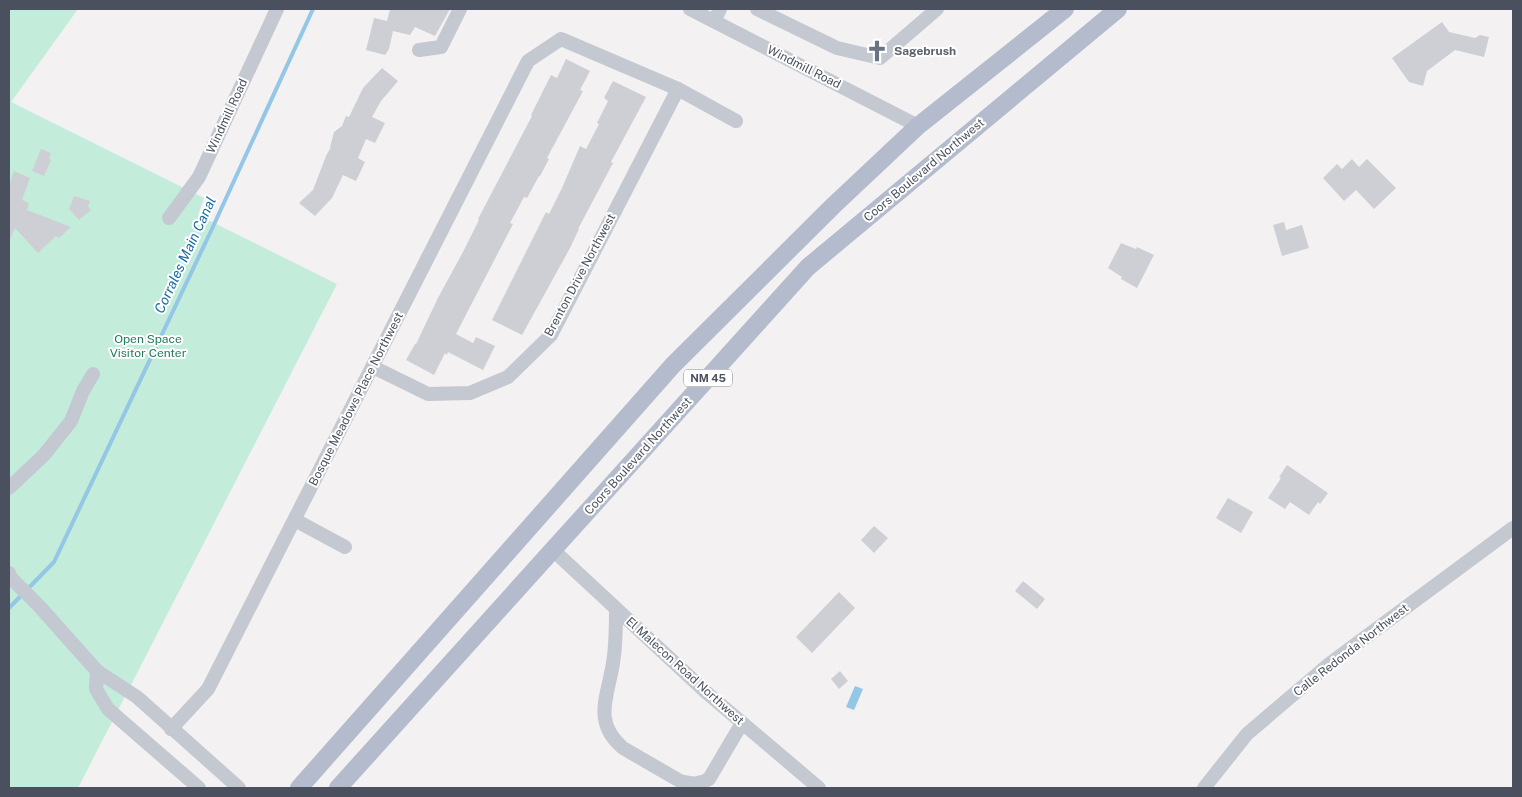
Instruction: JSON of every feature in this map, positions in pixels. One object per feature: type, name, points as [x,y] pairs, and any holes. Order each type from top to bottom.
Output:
[{"type":"main road","name":"NM 45","points":[[299,788],[673,366],[834,205],[918,126],[1065,9]]},
{"type":"main road","name":"Coors Boulevard Northwest","points":[[338,788],[808,267],[1118,9]]},
{"type":"street","name":"Windmill Road","points":[[169,218],[199,178],[278,9]]},
{"type":"street","points":[[419,50],[441,47],[460,9]]},
{"type":"street","name":"Windmill Road","points":[[690,9],[717,15],[918,126]]},
{"type":"street","points":[[757,9],[837,48],[880,58],[937,9]]},
{"type":"street","name":"Bosque Meadows Place Northwest","points":[[171,729],[208,688],[528,60],[561,39],[678,89]]},
{"type":"street","points":[[678,89],[736,120]]},
{"type":"street","name":"Brenton Drive Northwest","points":[[373,367],[428,394],[470,393],[508,377],[551,335],[678,89]]},
{"type":"street","points":[[9,488],[44,455],[71,421],[83,391],[93,374]]},
{"type":"street","points":[[295,520],[345,547]]},
{"type":"street","name":"Calle Redonda Northwest","points":[[1204,788],[1247,734],[1328,665],[1513,528]]},
{"type":"street","name":"El Malecon Road Northwest","points":[[553,550],[707,693],[819,788]]},
{"type":"street","points":[[10,576],[97,671],[137,697],[239,788]]},
{"type":"street","points":[[616,609],[614,654],[603,710],[606,726],[615,742],[680,781],[690,784],[702,783],[709,779],[742,723]]},
{"type":"street","points":[[97,671],[96,689],[108,709],[198,788]]},
{"type":"green space","name":"Open Space Visitor Center","points":[[9,9],[78,9],[11,102],[204,198],[198,215],[337,284],[78,788],[9,788]]},
{"type":"water","points":[[855,686],[863,689],[854,710],[846,707]]},
{"type":"building","points":[[390,9],[450,9],[435,36],[415,27],[410,35],[393,31],[389,49],[385,55],[366,50],[374,18],[387,21]]},
{"type":"building","points":[[1442,22],[1449,32],[1475,38],[1480,35],[1489,37],[1484,57],[1455,50],[1427,71],[1423,86],[1409,82],[1392,58]]},
{"type":"building","points":[[566,59],[590,71],[580,90],[583,91],[547,158],[549,159],[540,176],[527,198],[524,197],[510,223],[513,224],[456,334],[473,343],[476,337],[495,346],[483,370],[448,352],[447,355],[445,353],[434,375],[406,360],[464,250],[551,75],[557,78]]},
{"type":"building","points":[[382,68],[398,81],[381,101],[372,117],[385,123],[375,143],[366,139],[358,158],[365,162],[356,181],[343,175],[332,198],[315,216],[299,203],[313,190],[331,147],[334,132],[342,126],[346,116],[349,117],[363,88]]},
{"type":"building","points":[[613,81],[646,97],[611,162],[613,163],[570,248],[522,335],[492,320],[546,212],[549,214],[580,146],[586,149],[599,124],[597,123],[608,101],[604,98]]},
{"type":"building","points":[[41,149],[51,153],[49,158],[51,160],[44,176],[32,171]]},
{"type":"building","points":[[1352,159],[1359,167],[1367,159],[1396,188],[1374,209],[1356,190],[1344,201],[1323,178],[1337,164],[1342,169]]},
{"type":"building","points":[[14,171],[30,178],[22,200],[29,203],[27,210],[71,227],[59,238],[56,236],[38,253],[15,228],[9,242],[9,186]]},
{"type":"building","points":[[74,196],[90,201],[88,206],[91,210],[79,220],[69,209]]},
{"type":"building","points":[[1284,222],[1286,230],[1302,225],[1309,248],[1282,256],[1273,225]]},
{"type":"building","points":[[1121,243],[1136,249],[1137,247],[1154,255],[1137,288],[1121,279],[1122,277],[1108,268]]},
{"type":"building","points":[[1287,465],[1328,493],[1320,504],[1318,502],[1309,515],[1290,502],[1285,509],[1268,498]]},
{"type":"building","points":[[1228,498],[1253,512],[1241,533],[1216,518]]},
{"type":"building","points":[[874,526],[888,538],[874,553],[861,540]]},
{"type":"building","points":[[1023,581],[1045,599],[1037,609],[1015,591]]},
{"type":"building","points":[[839,592],[855,608],[812,653],[796,637]]},
{"type":"building","points":[[840,671],[848,681],[839,689],[831,679]]},
{"type":"waterway","name":"Corrales Main Canal","points":[[9,608],[54,562],[211,231],[313,9]]},
{"type":"place","name":"Sagebrush","points":[[877,51]]}]
